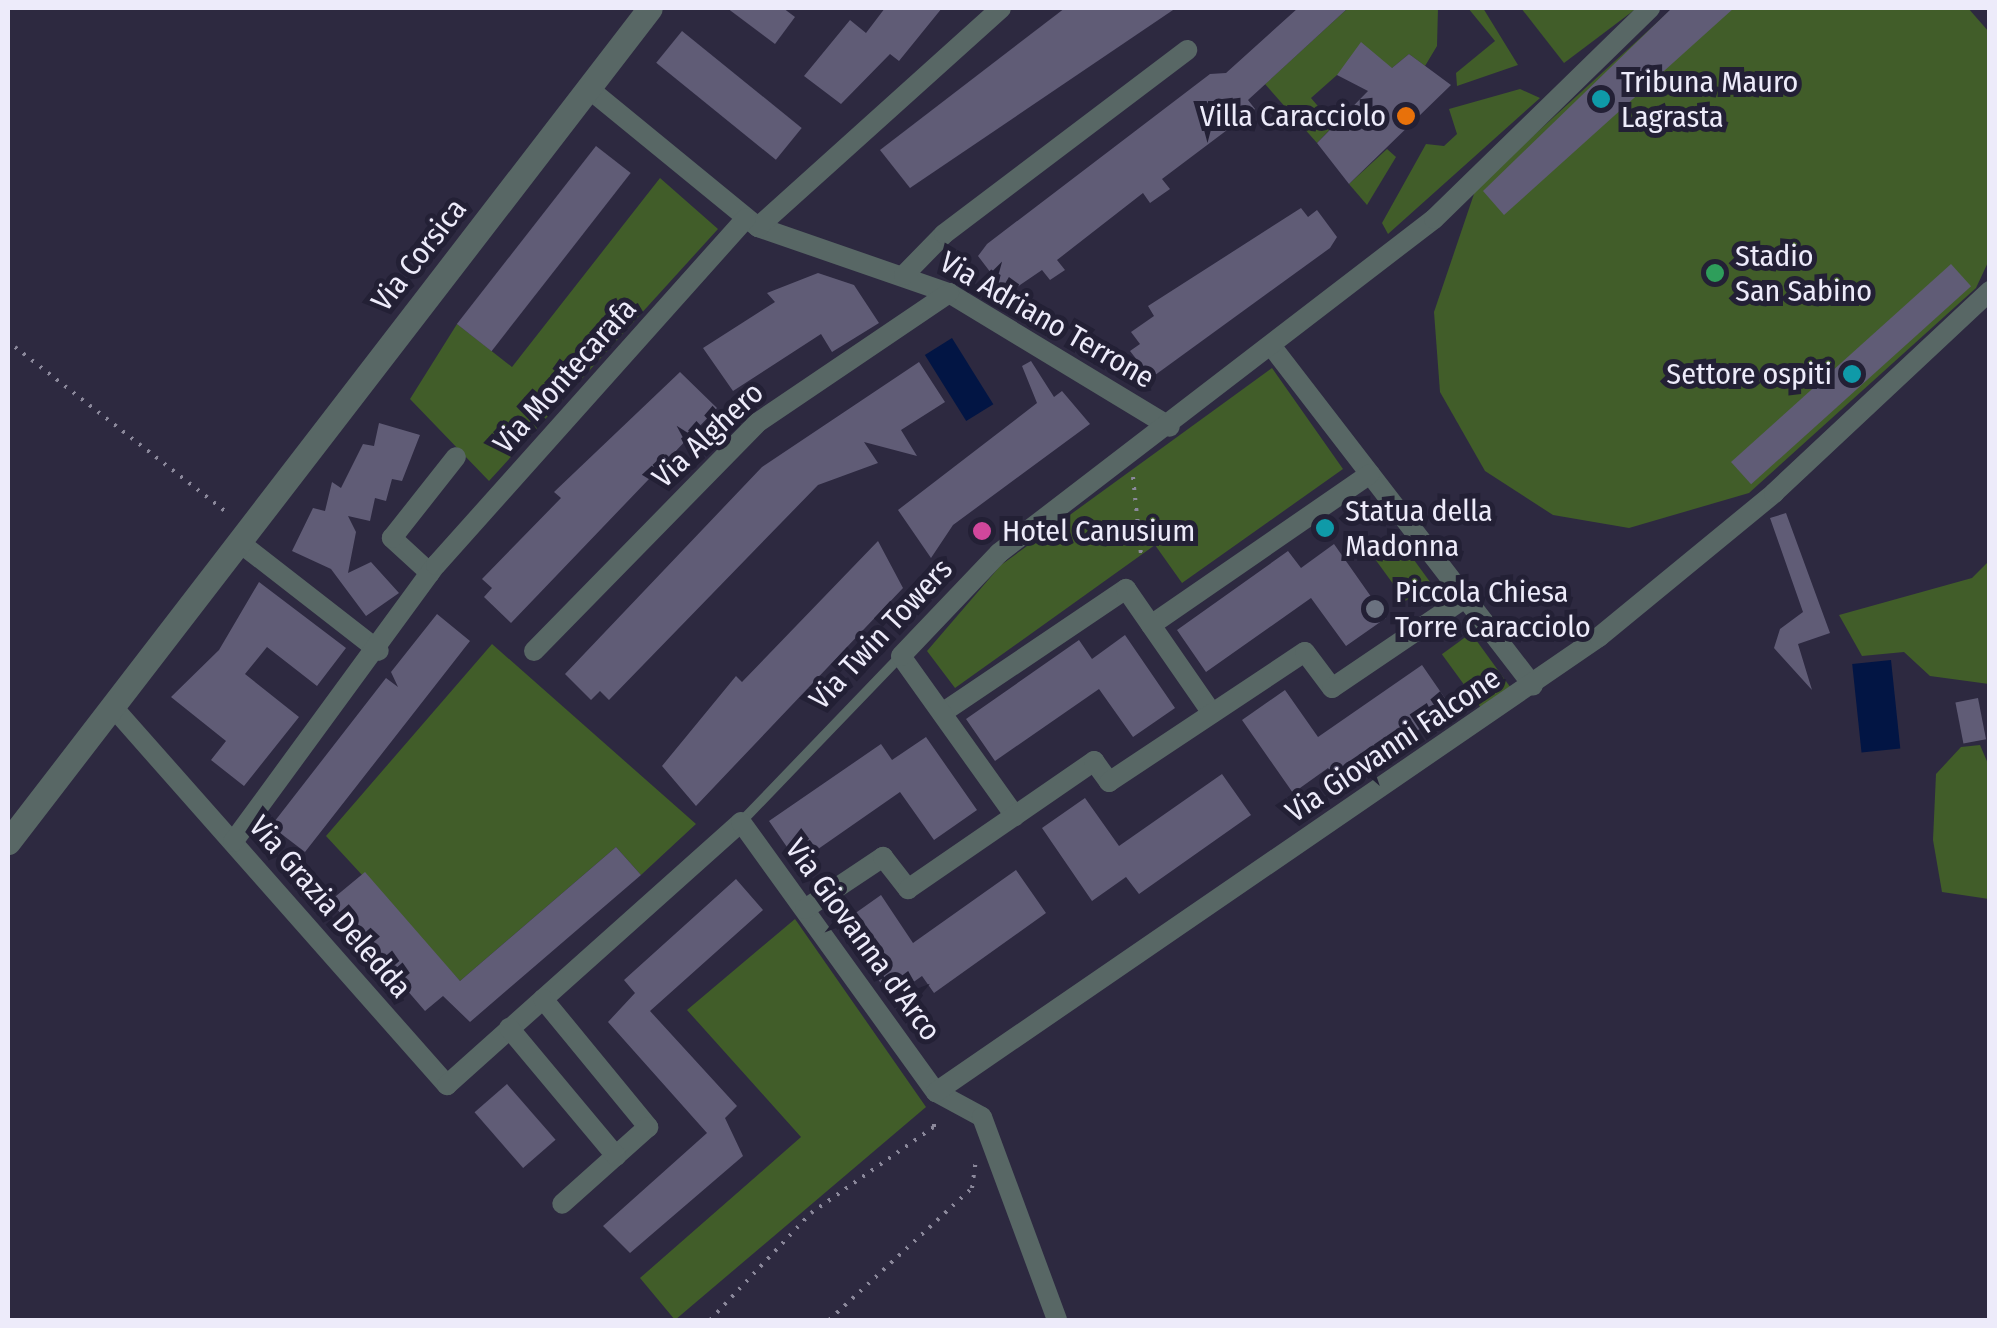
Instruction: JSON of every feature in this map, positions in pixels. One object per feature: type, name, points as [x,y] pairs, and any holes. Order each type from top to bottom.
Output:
[{"type":"street","name":"Via Corsica","points":[[8,842],[650,8]]},
{"type":"street","name":"Via Montecarafa","points":[[233,842],[380,652],[430,573],[752,222],[1001,8]]},
{"type":"street","points":[[1533,686],[1273,348],[1434,219],[1650,8]]},
{"type":"street","points":[[904,275],[944,234],[1186,50]]},
{"type":"street","name":"Via Adriano Terrone","points":[[588,88],[752,222],[949,293],[1170,426]]},
{"type":"street","name":"Via Giovanni Falcone","points":[[936,1092],[1533,686],[1774,493],[1990,291]]},
{"type":"street","name":"Via Alghero","points":[[534,652],[757,423],[949,293]]},
{"type":"street","name":"Via Twin Towers","points":[[901,656],[999,552],[1273,348]]},
{"type":"street","name":"Via Montecarafa","points":[[430,573],[392,538],[456,457]]},
{"type":"street","points":[[1151,625],[1370,474]]},
{"type":"street","points":[[244,535],[380,652]]},
{"type":"street","points":[[942,713],[1126,589],[1212,713]]},
{"type":"street","points":[[804,910],[883,856],[908,889],[1094,761],[1109,782],[1305,652],[1332,688],[1465,598]]},
{"type":"street","points":[[901,656],[1015,816]]},
{"type":"street","name":"Via Grazia Deledda","points":[[112,706],[447,1085],[741,822]]},
{"type":"street","name":"Via Giovanna d'Arco","points":[[741,822],[936,1092]]},
{"type":"street","points":[[543,999],[648,1127],[562,1204]]},
{"type":"street","points":[[509,1028],[616,1156]]},
{"type":"street","points":[[936,1092],[982,1116],[1056,1320]]},
{"type":"lane","name":"Via Twin Towers","points":[[741,822],[901,656]]},
{"type":"path","points":[[16,347],[244,535]]},
{"type":"path","points":[[1129,457],[1141,556]]},
{"type":"path","points":[[710,1320],[811,1214],[934,1127],[936,1092]]},
{"type":"path","points":[[828,1320],[972,1188],[982,1116]]},
{"type":"green space","points":[[1348,8],[1438,8],[1437,46],[1425,66],[1409,54],[1392,68],[1337,75],[1311,98],[1334,125],[1317,143],[1265,84]]},
{"type":"green space","points":[[1468,8],[1483,8],[1518,65],[1457,86],[1456,73],[1495,41]]},
{"type":"green space","points":[[1521,8],[1637,8],[1564,63]]},
{"type":"green space","name":"Stadio San Sabino","points":[[1673,8],[1968,8],[1989,32],[1990,258],[1976,288],[1749,493],[1629,528],[1553,515],[1485,471],[1440,392],[1434,312],[1476,188]]},
{"type":"green space","points":[[1520,89],[1540,98],[1388,234],[1382,223],[1426,144],[1444,146],[1457,134],[1449,109]]},
{"type":"green space","points":[[1387,149],[1396,157],[1367,205],[1349,184]]},
{"type":"green space","points":[[660,178],[718,229],[489,481],[410,399],[457,324],[512,367]]},
{"type":"green space","points":[[1272,368],[1343,469],[1182,583],[1155,545],[955,688],[927,651],[1001,565]]},
{"type":"green space","points":[[1393,531],[1431,583],[1406,601],[1368,549]]},
{"type":"green space","points":[[1989,561],[1989,684],[1930,676],[1904,652],[1862,656],[1839,615],[1972,578]]},
{"type":"green space","points":[[1471,633],[1513,690],[1484,712],[1442,654]]},
{"type":"green space","points":[[492,644],[696,824],[641,875],[616,847],[460,981],[326,836]]},
{"type":"green space","points":[[1980,745],[1989,766],[1989,899],[1942,892],[1933,840],[1936,774],[1961,747]]},
{"type":"green space","points":[[795,919],[926,1107],[675,1320],[640,1278],[801,1137],[687,1010]]},
{"type":"water","points":[[952,338],[993,404],[966,421],[925,355]]},
{"type":"water","points":[[1891,660],[1900,749],[1862,753],[1852,664]]},
{"type":"building","points":[[727,8],[783,8],[795,17],[775,44]]},
{"type":"building","points":[[885,8],[942,8],[899,61],[890,54],[841,104],[804,76],[850,20],[866,33]]},
{"type":"building","points":[[1065,8],[1176,8],[910,188],[880,150]]},
{"type":"building","points":[[1298,8],[1348,8],[1248,100],[1255,109],[1162,179],[1170,189],[1150,203],[1143,193],[1057,260],[1065,270],[1050,280],[1042,270],[1007,294],[978,256],[987,244],[1210,74],[1226,73]]},
{"type":"building","name":"Tribuna Mauro Lagrasta","points":[[1672,8],[1734,8],[1504,215],[1483,191]]},
{"type":"building","points":[[682,31],[802,128],[776,160],[656,63]]},
{"type":"building","name":"Villa Caracciolo","points":[[1361,42],[1392,68],[1409,54],[1451,85],[1349,184],[1317,143],[1368,91],[1337,75]]},
{"type":"building","points":[[596,146],[631,173],[492,351],[457,324]]},
{"type":"building","points":[[1301,208],[1308,217],[1317,210],[1337,237],[1330,248],[1151,378],[1130,351],[1140,344],[1131,332],[1154,316],[1148,306]]},
{"type":"building","name":"Settore ospiti","points":[[1951,264],[1971,286],[1751,484],[1731,462]]},
{"type":"building","points":[[818,273],[854,285],[879,323],[832,352],[821,334],[733,391],[703,348],[775,302],[767,293]]},
{"type":"building","points":[[1031,361],[1054,397],[1062,391],[1090,424],[953,525],[931,558],[898,510],[1037,403],[1022,366]]},
{"type":"building","points":[[919,362],[945,402],[901,430],[917,456],[864,442],[878,463],[818,485],[609,700],[600,691],[591,700],[565,674],[762,467]]},
{"type":"building","points":[[680,372],[717,408],[511,623],[484,597],[492,588],[482,579],[561,498],[554,492]]},
{"type":"building","points":[[379,423],[420,435],[402,481],[392,479],[386,501],[375,498],[370,521],[348,516],[356,532],[348,573],[371,562],[399,593],[366,616],[331,569],[292,551],[313,508],[325,511],[332,482],[341,488],[363,444],[374,446]]},
{"type":"building","points":[[1786,513],[1830,633],[1798,644],[1812,690],[1774,648],[1780,629],[1803,612],[1770,518]]},
{"type":"building","points":[[878,541],[903,588],[696,806],[662,766],[736,676],[742,682]]},
{"type":"building","points":[[1334,544],[1386,618],[1346,646],[1311,598],[1206,672],[1177,630],[1288,551],[1301,568]]},
{"type":"building","points":[[259,582],[346,648],[317,686],[267,647],[245,674],[299,717],[244,786],[211,760],[226,741],[171,697],[219,650]]},
{"type":"building","points":[[437,614],[470,641],[305,852],[271,826],[386,678],[398,687],[391,672]]},
{"type":"building","points":[[1125,635],[1175,708],[1133,737],[1099,689],[995,761],[966,719],[1079,640],[1092,659]]},
{"type":"building","points":[[1422,665],[1451,707],[1340,785],[1328,768],[1293,793],[1242,720],[1285,690],[1318,737]]},
{"type":"building","points":[[1978,698],[1986,739],[1963,744],[1955,702]]},
{"type":"building","points":[[926,737],[977,810],[934,840],[900,792],[798,863],[769,821],[881,744],[892,760]]},
{"type":"building","points":[[1222,774],[1251,815],[1139,894],[1126,877],[1092,901],[1042,828],[1085,798],[1119,846]]},
{"type":"building","points":[[616,847],[641,875],[470,1022],[443,996],[425,1011],[330,901],[365,872],[460,981]]},
{"type":"building","points":[[1016,870],[1046,913],[934,993],[922,976],[891,998],[840,924],[881,895],[913,943]]},
{"type":"building","points":[[736,879],[763,910],[650,1011],[737,1106],[725,1118],[743,1156],[630,1253],[603,1226],[707,1133],[608,1022],[635,993],[624,980]]},
{"type":"building","points":[[507,1084],[556,1140],[523,1168],[475,1112]]},
{"type":"place","name":"Tribuna Mauro Lagrasta","points":[[1601,99]]},
{"type":"place","name":"Villa Caracciolo","points":[[1406,116]]},
{"type":"place","name":"Stadio San Sabino","points":[[1715,273]]},
{"type":"place","name":"Settore ospiti","points":[[1852,374]]},
{"type":"place","name":"Statua della Madonna","points":[[1325,528]]},
{"type":"place","name":"Hotel Canusium","points":[[982,531]]},
{"type":"place","name":"Piccola Chiesa Torre Caracciolo","points":[[1375,609]]}]
